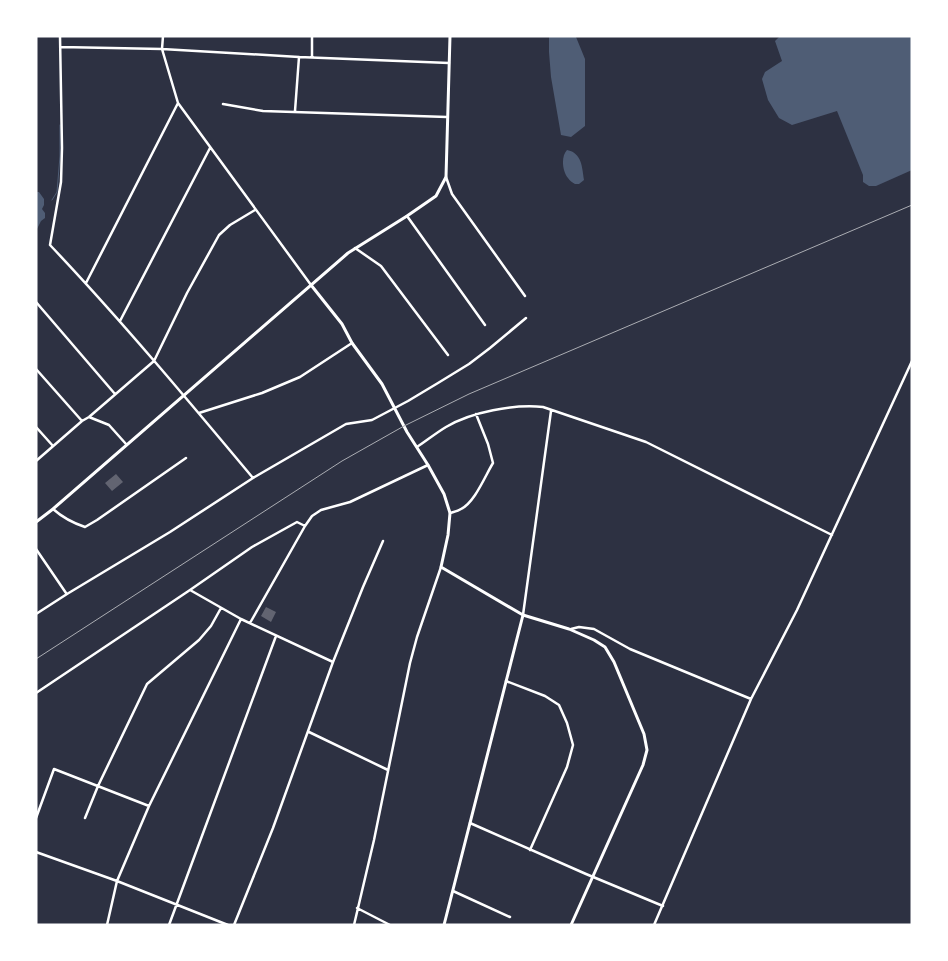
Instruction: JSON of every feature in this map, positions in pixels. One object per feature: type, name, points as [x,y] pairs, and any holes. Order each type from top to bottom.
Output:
[{"type":"street","points":[[60,36],[61,182],[50,245],[120,321],[253,478]]},
{"type":"street","points":[[163,36],[162,49],[178,103],[311,285],[342,324],[352,343],[382,384],[444,494],[450,513],[448,535],[441,568],[410,663],[374,840],[354,925]]},
{"type":"street","points":[[312,36],[312,57]]},
{"type":"street","points":[[450,36],[446,177],[452,194],[525,296]]},
{"type":"street","points":[[60,47],[162,49],[449,63]]},
{"type":"street","points":[[295,112],[299,57]]},
{"type":"street","points":[[86,283],[178,103]]},
{"type":"street","points":[[223,104],[264,111],[447,117]]},
{"type":"street","points":[[120,321],[210,147]]},
{"type":"street","points":[[36,522],[355,248],[436,196],[446,177]]},
{"type":"street","points":[[36,461],[154,361],[187,293],[219,235],[230,225],[256,210]]},
{"type":"street","points":[[406,216],[485,325]]},
{"type":"street","points":[[355,248],[381,266],[448,355]]},
{"type":"street","points":[[36,302],[115,394]]},
{"type":"street","points":[[36,614],[170,532],[253,478],[346,424],[372,420],[438,383],[469,364],[526,318]]},
{"type":"street","points":[[199,414],[262,394],[300,377],[352,343]]},
{"type":"street","points":[[654,925],[751,699],[797,610],[912,362]]},
{"type":"street","points":[[36,370],[82,421]]},
{"type":"street","points":[[417,447],[446,426],[476,414],[514,407],[543,407],[646,442],[832,535]]},
{"type":"street","points":[[444,925],[523,615],[551,410]]},
{"type":"street","points":[[450,513],[468,504],[478,490],[492,462],[490,449],[476,414]]},
{"type":"street","points":[[90,417],[109,425],[126,444]]},
{"type":"street","points":[[36,427],[53,446]]},
{"type":"street","points":[[53,509],[65,518],[85,527],[186,458]]},
{"type":"street","points":[[250,623],[312,516],[321,510],[350,502],[428,465]]},
{"type":"street","points":[[36,693],[252,547],[297,522],[305,526]]},
{"type":"street","points":[[234,925],[273,828],[333,662],[383,541]]},
{"type":"street","points":[[36,549],[66,594]]},
{"type":"street","points":[[441,568],[523,615],[594,640],[605,648],[614,662],[639,720],[647,746],[643,765],[571,925]]},
{"type":"street","points":[[190,590],[241,619],[333,662]]},
{"type":"street","points":[[85,818],[98,786],[147,684],[199,640],[211,626],[221,608]]},
{"type":"street","points":[[107,925],[117,881],[149,806],[241,619]]},
{"type":"street","points":[[569,630],[579,627],[594,629],[630,649],[751,699]]},
{"type":"street","points":[[169,925],[276,636]]},
{"type":"street","points":[[506,681],[544,696],[558,705],[567,723],[573,745],[567,768],[530,850]]},
{"type":"street","points":[[309,732],[388,770]]},
{"type":"street","points":[[36,818],[54,769],[149,806]]},
{"type":"street","points":[[470,823],[663,906]]},
{"type":"street","points":[[36,852],[117,881],[228,925]]},
{"type":"street","points":[[453,891],[510,917]]},
{"type":"street","points":[[357,908],[390,925]]},
{"type":"water","points":[[549,36],[576,37],[585,59],[585,126],[571,137],[561,135],[551,77]]},
{"type":"water","points":[[780,36],[912,36],[912,170],[876,186],[869,186],[863,182],[863,175],[837,111],[792,125],[779,118],[768,100],[762,79],[765,72],[782,61],[775,41]]},
{"type":"water","points":[[567,150],[576,154],[580,161],[584,180],[579,184],[570,181],[564,172],[563,160]]},
{"type":"water","points":[[36,192],[39,192],[44,199],[42,209],[45,213],[45,218],[41,221],[36,231]]},
{"type":"building","points":[[116,474],[123,482],[112,491],[105,483]]},
{"type":"building","points":[[266,607],[276,612],[271,622],[261,616]]},
{"type":"waterway","points":[[52,200],[57,192],[60,125]]},
{"type":"railway","points":[[36,659],[342,461],[404,426],[469,394],[912,205]]}]
